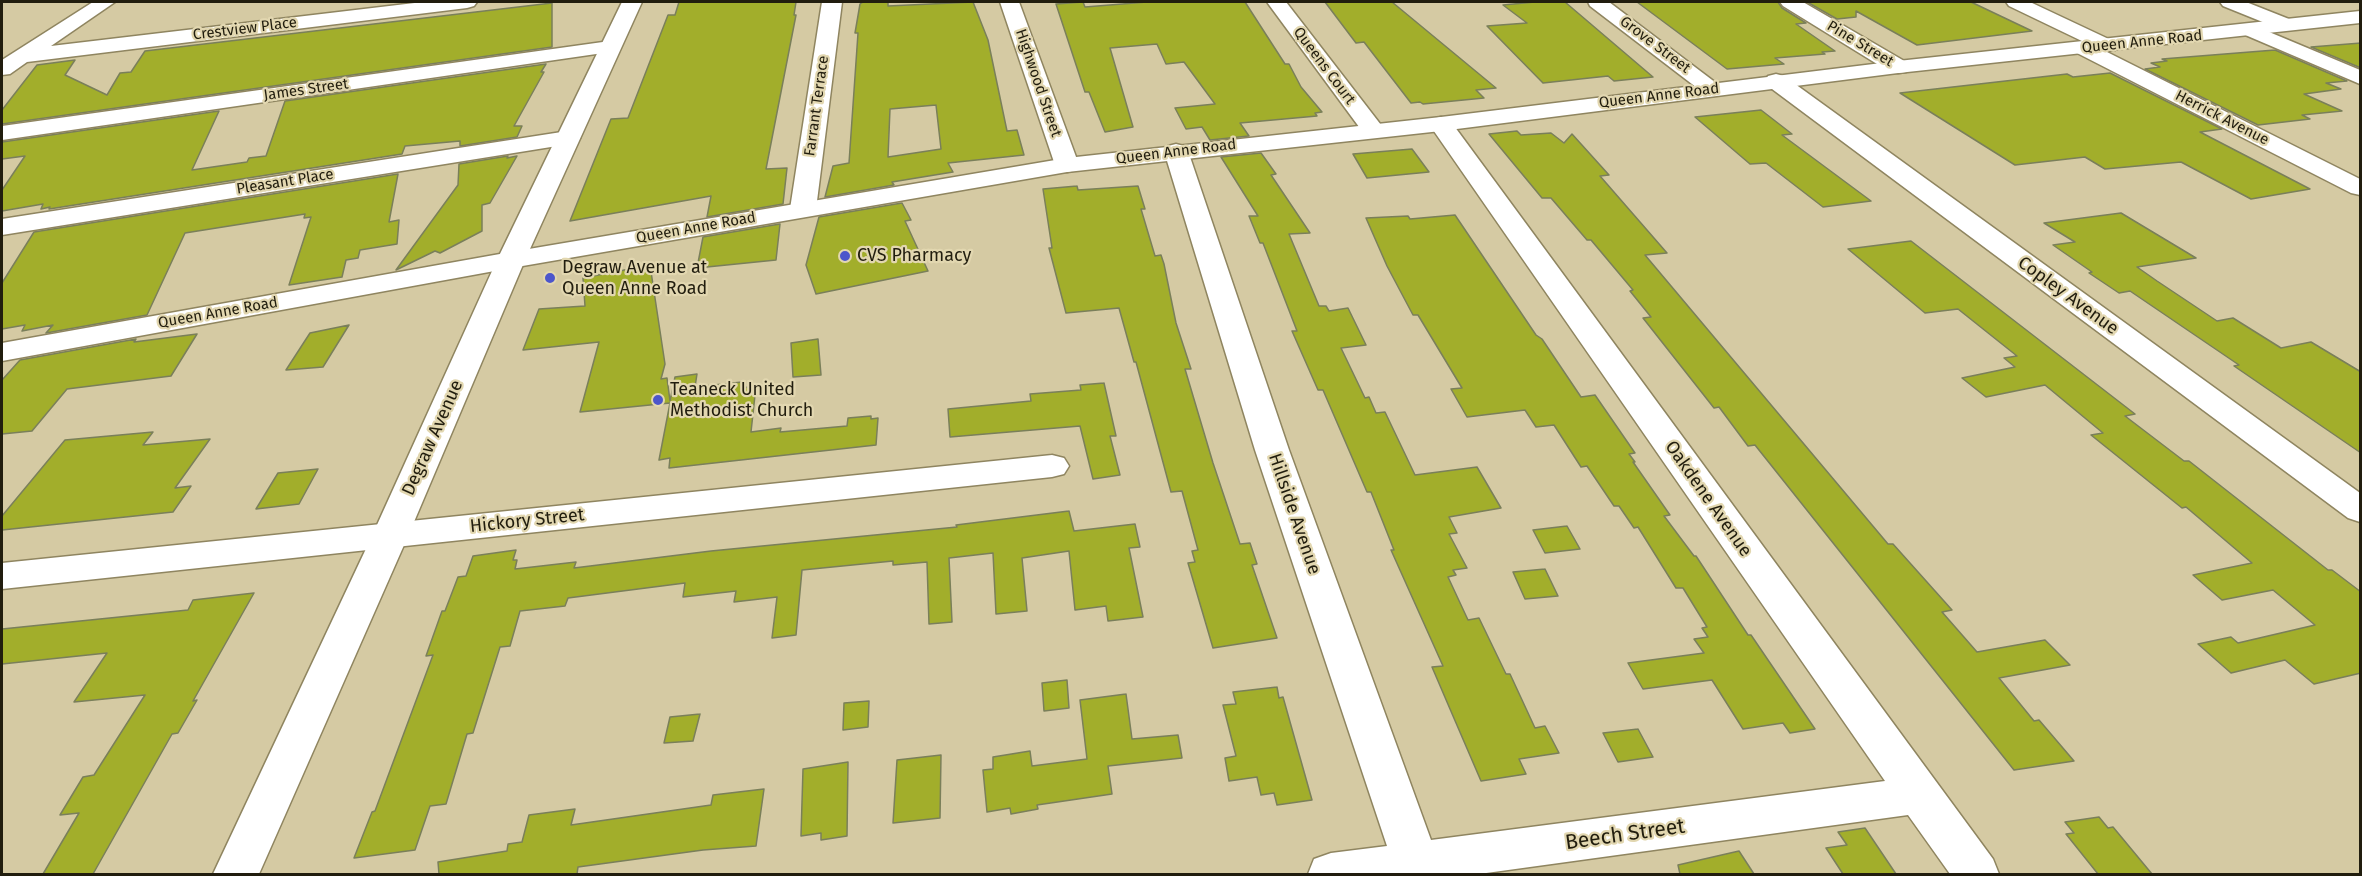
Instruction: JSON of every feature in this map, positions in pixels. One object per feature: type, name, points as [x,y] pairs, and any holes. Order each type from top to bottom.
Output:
[{"type":"street","points":[[2,69],[105,2]]},
{"type":"street","points":[[294,23],[303,2]]},
{"type":"street","name":"Crestview Place","points":[[22,56],[467,2]]},
{"type":"street","name":"Degraw Avenue","points":[[236,874],[390,536],[511,260],[632,2]]},
{"type":"street","name":"Farrant Terrace","points":[[803,210],[832,2]]},
{"type":"street","name":"Highwood Street","points":[[1009,2],[1067,165]]},
{"type":"street","name":"Queens Court","points":[[1276,2],[1384,129]]},
{"type":"street","name":"Queens Court","points":[[1295,2],[1384,129]]},
{"type":"street","name":"Grove Street","points":[[1597,2],[1713,89]]},
{"type":"street","name":"Pine Street","points":[[1790,2],[1898,67]]},
{"type":"street","points":[[2016,2],[2108,46]]},
{"type":"street","points":[[2230,2],[2288,26]]},
{"type":"street","name":"Queen Anne Road","points":[[2,352],[511,260],[1067,165],[1176,151],[1441,124],[1898,67],[2084,49],[2361,17]]},
{"type":"street","points":[[2250,30],[2361,78]]},
{"type":"street","name":"James Street","points":[[2,134],[610,47]]},
{"type":"street","name":"Herrick Avenue","points":[[2084,49],[2361,188]]},
{"type":"street","name":"Copley Avenue","points":[[1776,81],[2361,510]]},
{"type":"street","name":"Oakdene Avenue","points":[[1441,124],[1976,874]]},
{"type":"street","name":"Pleasant Place","points":[[2,227],[568,138]]},
{"type":"street","name":"Hillside Avenue","points":[[1176,151],[1272,450],[1418,869]]},
{"type":"street","name":"Hickory Street","points":[[2,576],[1052,466]]},
{"type":"street","name":"Beech Street","points":[[1331,874],[1418,869],[1918,795]]},
{"type":"building","points":[[679,2],[796,2],[794,15],[796,15],[766,169],[787,168],[783,204],[707,217],[711,196],[570,221],[611,119],[628,118],[668,15],[675,15]]},
{"type":"building","points":[[888,2],[888,6],[973,2],[988,40],[1007,131],[1017,130],[1024,155],[948,163],[953,172],[892,182],[894,185],[825,197],[833,166],[849,163],[858,33],[855,33],[860,4]],"holes":[[[936,105],[941,149],[888,157],[890,109]]]},
{"type":"building","points":[[1083,2],[1085,7],[1147,2],[1245,2],[1285,64],[1289,64],[1301,87],[1322,112],[1315,113],[1317,116],[1240,123],[1249,136],[1210,140],[1202,127],[1186,129],[1175,108],[1215,104],[1184,62],[1166,64],[1157,44],[1110,48],[1133,127],[1105,132],[1089,92],[1085,92],[1056,4]]},
{"type":"building","points":[[1325,2],[1392,2],[1496,88],[1476,90],[1484,98],[1423,104],[1411,103],[1364,42],[1356,43]]},
{"type":"building","points":[[1565,2],[1653,77],[1614,81],[1608,76],[1543,83],[1487,26],[1527,23],[1503,5]]},
{"type":"building","points":[[1637,2],[1778,2],[1782,8],[1806,23],[1796,24],[1835,51],[1822,52],[1825,54],[1775,58],[1784,64],[1727,69]]},
{"type":"building","points":[[1807,2],[1971,2],[2032,31],[1917,45],[1856,11],[1856,17],[1837,19]]},
{"type":"building","points":[[552,3],[552,47],[2,124],[2,110],[37,65],[75,60],[65,75],[107,95],[120,73],[131,72],[145,51]]},
{"type":"building","points":[[2361,43],[2361,68],[2311,47]]},
{"type":"building","points":[[2275,50],[2347,81],[2326,83],[2341,89],[2304,94],[2342,111],[2302,115],[2310,119],[2258,125],[2145,69],[2160,67],[2151,63],[2167,61],[2162,59]]},
{"type":"building","points":[[546,64],[541,72],[544,72],[514,126],[522,126],[517,137],[460,146],[460,141],[405,146],[402,154],[49,209],[50,207],[41,209],[43,204],[2,211],[2,190],[25,156],[2,159],[2,142],[219,111],[192,170],[247,162],[249,158],[266,156],[285,101]]},
{"type":"building","points":[[2110,73],[2222,129],[2200,132],[2310,189],[2251,199],[2181,162],[2105,169],[2085,157],[2015,165],[1900,93],[2067,74],[2073,77]]},
{"type":"building","points":[[1761,110],[1792,134],[1782,135],[1871,201],[1823,207],[1766,163],[1750,164],[1695,117]]},
{"type":"building","points":[[1517,131],[1521,135],[1551,133],[1564,143],[1572,134],[1609,175],[1600,176],[1667,253],[1645,255],[1888,544],[1893,544],[1952,610],[1942,612],[1977,652],[2045,640],[2070,665],[1999,678],[2034,721],[2039,720],[2074,761],[2014,770],[1755,445],[1748,446],[1719,407],[1714,408],[1643,318],[1651,317],[1630,291],[1633,290],[1591,240],[1587,240],[1551,198],[1542,198],[1489,134]]},
{"type":"building","points":[[1412,149],[1429,172],[1367,178],[1353,154]]},
{"type":"building","points":[[1261,153],[1276,174],[1271,175],[1310,233],[1289,234],[1319,306],[1326,306],[1329,311],[1348,308],[1366,345],[1341,348],[1365,398],[1369,397],[1376,413],[1385,412],[1415,475],[1477,467],[1501,508],[1449,517],[1457,533],[1449,534],[1467,568],[1453,570],[1456,575],[1448,577],[1468,620],[1479,618],[1506,674],[1510,674],[1535,728],[1545,726],[1559,753],[1519,759],[1526,774],[1481,781],[1432,667],[1443,666],[1391,550],[1394,550],[1371,492],[1367,492],[1323,390],[1318,390],[1292,331],[1297,331],[1263,243],[1260,243],[1249,216],[1258,216],[1221,157]]},
{"type":"building","points":[[508,156],[507,158],[517,156],[490,203],[482,205],[482,231],[440,253],[435,251],[396,270],[458,185],[459,164]]},
{"type":"building","points":[[398,174],[389,222],[399,220],[397,244],[360,250],[358,258],[346,260],[342,277],[289,285],[311,217],[304,218],[305,214],[185,233],[147,315],[46,333],[53,325],[22,331],[25,325],[2,329],[2,283],[34,232]]},
{"type":"building","points":[[1077,186],[1078,190],[1138,186],[1145,209],[1141,209],[1155,256],[1161,255],[1164,264],[1176,323],[1191,369],[1185,369],[1213,463],[1240,544],[1250,543],[1257,564],[1252,565],[1277,638],[1213,648],[1188,563],[1195,562],[1192,551],[1198,550],[1182,491],[1171,492],[1119,308],[1066,313],[1049,248],[1052,248],[1043,189]]},
{"type":"building","points":[[902,203],[911,220],[905,221],[928,271],[816,294],[806,265],[819,217]]},
{"type":"building","points":[[2121,213],[2196,258],[2137,267],[2217,321],[2233,318],[2281,348],[2311,342],[2361,372],[2361,453],[2234,366],[2239,365],[2130,291],[2119,293],[2089,273],[2092,272],[2053,245],[2075,242],[2044,223]]},
{"type":"building","points":[[1455,215],[1581,397],[1595,395],[1635,453],[1629,454],[1635,462],[1633,462],[1670,515],[1664,516],[1696,556],[1748,635],[1751,635],[1815,729],[1790,733],[1783,723],[1743,729],[1712,680],[1643,689],[1628,663],[1704,653],[1694,639],[1708,637],[1702,628],[1707,627],[1683,588],[1676,588],[1638,527],[1634,528],[1619,506],[1614,506],[1587,466],[1581,467],[1554,425],[1536,427],[1525,410],[1467,417],[1451,389],[1462,388],[1418,315],[1413,315],[1387,266],[1366,218],[1408,216],[1410,219]]},
{"type":"building","points":[[780,224],[776,260],[697,268],[703,237]]},
{"type":"building","points":[[1911,241],[2135,414],[2125,416],[2184,461],[2189,461],[2328,570],[2332,570],[2361,592],[2361,673],[2314,684],[2285,660],[2231,673],[2198,644],[2231,637],[2238,643],[2315,625],[2273,590],[2222,600],[2193,575],[2252,563],[2186,507],[2182,508],[2091,435],[2103,433],[2045,385],[1986,397],[1962,378],[2015,367],[2004,358],[2017,356],[1958,309],[1925,313],[1848,249]]},
{"type":"building","points":[[650,265],[665,364],[661,379],[667,378],[670,401],[675,377],[697,374],[695,387],[742,382],[741,388],[756,386],[751,432],[781,428],[780,432],[847,426],[848,418],[871,416],[871,419],[878,418],[876,445],[669,468],[670,458],[659,460],[670,403],[580,412],[599,342],[523,350],[539,309],[585,306],[583,278]]},
{"type":"building","points":[[349,325],[323,367],[286,370],[310,333]]},
{"type":"building","points":[[197,334],[171,376],[67,389],[32,431],[2,434],[2,380],[20,360],[136,339],[134,342]]},
{"type":"building","points":[[818,339],[821,375],[793,377],[791,343]]},
{"type":"building","points":[[1104,383],[1116,436],[1110,436],[1120,475],[1093,479],[1080,426],[950,437],[948,409],[1031,401],[1030,394],[1081,390],[1080,385]]},
{"type":"building","points":[[153,432],[143,445],[210,439],[175,488],[191,486],[173,512],[2,530],[2,516],[65,440]]},
{"type":"building","points":[[318,469],[299,504],[256,509],[278,473]]},
{"type":"building","points":[[1069,511],[1074,531],[1135,524],[1140,547],[1129,548],[1143,617],[1108,621],[1106,606],[1075,610],[1069,551],[1022,558],[1027,611],[996,614],[993,553],[949,558],[952,622],[929,624],[927,562],[893,565],[893,561],[802,570],[796,635],[772,638],[777,597],[734,602],[736,591],[683,597],[685,583],[568,598],[565,606],[520,611],[510,646],[500,647],[473,733],[467,734],[446,804],[430,806],[415,850],[354,858],[372,812],[375,811],[433,655],[426,656],[442,611],[445,611],[458,577],[466,576],[473,556],[516,550],[513,560],[517,560],[515,569],[576,562],[574,568],[711,551],[957,527],[956,525]]},
{"type":"building","points":[[1567,526],[1580,549],[1545,553],[1533,530]]},
{"type":"building","points":[[1545,569],[1558,596],[1525,599],[1513,572]]},
{"type":"building","points":[[254,593],[193,701],[197,700],[178,733],[172,734],[93,874],[43,874],[79,813],[60,815],[83,777],[94,775],[145,695],[74,702],[107,653],[2,664],[2,629],[188,610],[193,600]]},
{"type":"building","points":[[1067,680],[1069,708],[1044,711],[1042,683]]},
{"type":"building","points":[[1277,687],[1279,698],[1283,697],[1312,800],[1277,805],[1274,793],[1261,795],[1257,777],[1229,781],[1225,758],[1236,756],[1223,705],[1236,704],[1233,692]]},
{"type":"building","points":[[1126,694],[1132,739],[1178,735],[1182,758],[1108,766],[1112,794],[1037,805],[1038,809],[1011,814],[1010,808],[987,812],[983,770],[993,769],[993,757],[1030,751],[1032,766],[1087,759],[1080,700]]},
{"type":"building","points":[[869,701],[868,727],[843,730],[844,703]]},
{"type":"building","points":[[700,714],[693,741],[664,743],[670,717]]},
{"type":"building","points":[[1638,729],[1653,757],[1618,762],[1603,733]]},
{"type":"building","points":[[941,755],[940,818],[893,823],[897,760]]},
{"type":"building","points":[[848,762],[847,836],[821,840],[821,833],[801,836],[803,769]]},
{"type":"building","points":[[764,789],[756,846],[703,850],[578,867],[577,874],[439,874],[438,862],[507,851],[508,844],[522,842],[529,815],[575,809],[571,825],[711,805],[713,795]]},
{"type":"building","points":[[2099,817],[2108,828],[2113,827],[2152,874],[2098,874],[2066,834],[2074,833],[2065,822]]},
{"type":"building","points":[[1865,828],[1896,874],[1843,874],[1826,848],[1847,845],[1838,832]]},
{"type":"building","points":[[1739,851],[1754,874],[1680,874],[1678,865]]},
{"type":"place","name":"CVS Pharmacy","points":[[845,256]]},
{"type":"place","name":"Degraw Avenue at Queen Anne Road","points":[[550,278]]},
{"type":"place","name":"Teaneck United Methodist Church","points":[[658,400]]}]
